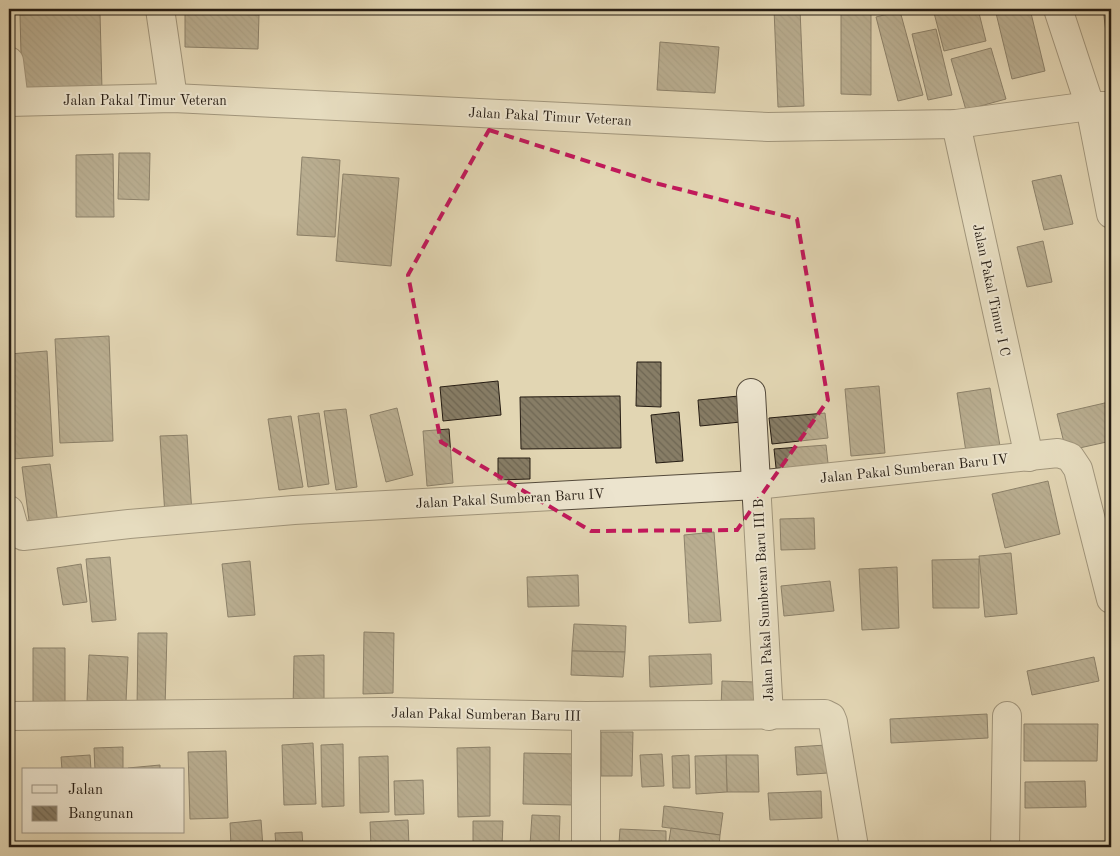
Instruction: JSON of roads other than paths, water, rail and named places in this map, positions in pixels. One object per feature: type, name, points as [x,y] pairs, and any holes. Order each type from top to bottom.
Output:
[{"type":"street","points":[[160,9],[172,98]]},
{"type":"street","points":[[1058,9],[1100,106],[1111,214]]},
{"type":"street","points":[[9,61],[12,101]]},
{"type":"street","name":"Jalan Pakal Timur Veteran","points":[[12,101],[172,98],[768,127],[956,124],[1100,106]]},
{"type":"street","name":"Jalan Pakal Timur I C","points":[[956,124],[1029,456]]},
{"type":"street","name":"Jalan Pakal Sumberan Baru III B","points":[[751,393],[769,716]]},
{"type":"street","name":"Jalan Pakal Sumberan Baru IV","points":[[9,510],[15,531],[23,536],[129,524],[294,510],[756,485],[1058,453],[1070,457],[1078,468],[1111,599]]},
{"type":"street","name":"Jalan Pakal Sumberan Baru III","points":[[9,716],[386,712],[586,716],[769,716],[825,714],[831,717],[854,847]]},
{"type":"street","points":[[586,716],[586,847]]},
{"type":"street","points":[[1005,847],[1007,716]]}]
